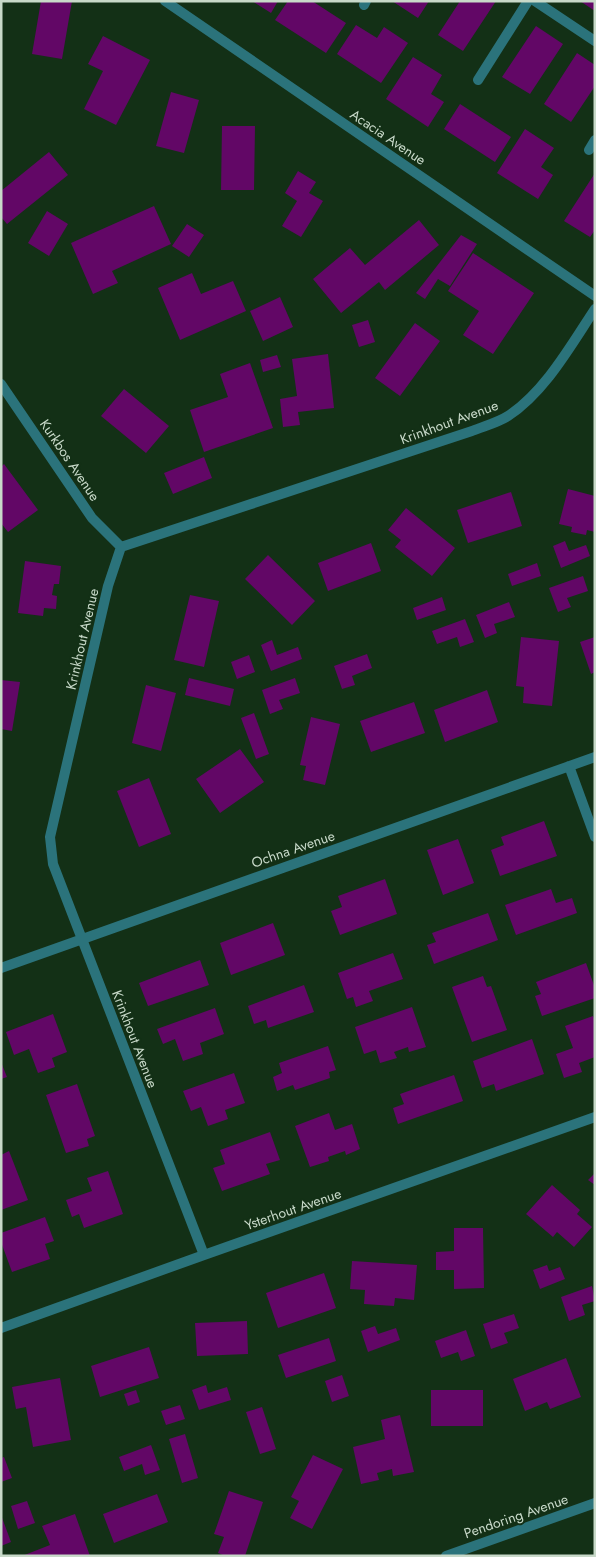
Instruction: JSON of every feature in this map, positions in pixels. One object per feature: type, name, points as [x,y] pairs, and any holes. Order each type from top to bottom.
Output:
[{"type":"street","name":"Acacia Avenue","points":[[165,1],[595,296]]},
{"type":"street","points":[[478,80],[528,1]]},
{"type":"street","points":[[534,1],[595,41]]},
{"type":"street","points":[[589,150],[595,140]]},
{"type":"street","name":"Krinkhout Avenue","points":[[204,1254],[53,864],[50,837],[108,586],[121,547],[472,431],[507,416],[533,395],[562,359],[595,309]]},
{"type":"street","name":"Kurkbos Avenue","points":[[1,384],[92,518],[121,547]]},
{"type":"street","name":"Ochna Avenue","points":[[1,968],[595,757]]},
{"type":"street","points":[[569,766],[595,837]]},
{"type":"street","name":"Ysterhout Avenue","points":[[1,1328],[204,1254],[595,1118]]},
{"type":"street","name":"Pendoring Avenue","points":[[446,1556],[595,1503]]},
{"type":"building","points":[[41,1],[72,1],[62,59],[32,54]]},
{"type":"building","points":[[252,1],[278,1],[271,13]]},
{"type":"building","points":[[288,1],[312,1],[346,23],[326,53],[275,20]]},
{"type":"building","points":[[392,1],[429,1],[418,18]]},
{"type":"building","points":[[460,1],[496,1],[463,51],[438,35]]},
{"type":"building","points":[[580,1],[595,1],[595,11]]},
{"type":"building","points":[[356,25],[377,38],[384,27],[408,43],[381,83],[337,54]]},
{"type":"building","points":[[536,26],[563,44],[530,94],[502,77]]},
{"type":"building","points":[[103,36],[150,60],[116,125],[84,109],[103,71],[88,64]]},
{"type":"building","points":[[577,53],[595,65],[595,86],[571,122],[544,104]]},
{"type":"building","points":[[413,57],[442,75],[431,94],[444,102],[428,127],[386,99]]},
{"type":"building","points":[[171,92],[199,100],[184,153],[156,146]]},
{"type":"building","points":[[460,104],[511,137],[495,162],[444,129]]},
{"type":"building","points":[[222,126],[255,126],[254,190],[221,190]]},
{"type":"building","points":[[525,129],[554,148],[541,167],[553,175],[538,199],[497,173]]},
{"type":"building","points":[[49,152],[68,175],[7,224],[1,217],[1,191]]},
{"type":"building","points":[[298,171],[316,182],[309,193],[323,201],[301,237],[282,226],[297,201],[285,193]]},
{"type":"building","points":[[595,173],[595,230],[590,237],[564,221]]},
{"type":"building","points":[[154,206],[171,244],[112,271],[118,283],[93,294],[71,243]]},
{"type":"building","points":[[47,211],[68,224],[49,256],[28,243]]},
{"type":"building","points":[[419,220],[439,245],[385,290],[379,282],[341,313],[313,279],[350,248],[365,265]]},
{"type":"building","points":[[187,224],[204,235],[189,257],[172,246]]},
{"type":"building","points":[[461,235],[477,244],[450,286],[438,279],[425,299],[416,293]]},
{"type":"building","points":[[473,253],[534,293],[493,354],[463,335],[479,311],[448,291]]},
{"type":"building","points":[[192,273],[201,294],[233,281],[246,311],[180,340],[158,288]]},
{"type":"building","points":[[280,297],[293,327],[263,341],[250,311]]},
{"type":"building","points":[[368,320],[375,342],[359,347],[352,325]]},
{"type":"building","points":[[415,323],[440,341],[400,396],[375,378]]},
{"type":"building","points":[[328,354],[334,408],[298,412],[300,425],[283,427],[280,399],[297,396],[292,359]]},
{"type":"building","points":[[277,355],[281,367],[263,372],[260,360]]},
{"type":"building","points":[[250,363],[273,428],[204,452],[190,410],[228,397],[220,374]]},
{"type":"building","points":[[124,389],[169,426],[146,453],[101,416]]},
{"type":"building","points":[[204,457],[212,478],[173,494],[164,473]]},
{"type":"building","points":[[4,464],[38,510],[8,532],[1,523],[1,467]]},
{"type":"building","points":[[568,489],[595,496],[595,532],[587,530],[586,535],[571,532],[572,527],[559,524]]},
{"type":"building","points":[[511,492],[522,526],[468,543],[457,510]]},
{"type":"building","points":[[406,508],[455,548],[432,576],[395,547],[401,540],[388,530]]},
{"type":"building","points":[[565,541],[569,551],[586,545],[590,556],[561,568],[553,546]]},
{"type":"building","points":[[371,543],[381,571],[328,591],[318,563]]},
{"type":"building","points":[[268,555],[315,601],[292,625],[245,579]]},
{"type":"building","points":[[25,561],[61,566],[59,584],[54,584],[52,595],[57,596],[56,609],[44,608],[43,616],[18,613]]},
{"type":"building","points":[[537,563],[541,576],[512,586],[508,574]]},
{"type":"building","points":[[583,576],[588,591],[567,598],[571,607],[558,612],[549,588]]},
{"type":"building","points":[[190,595],[219,601],[204,667],[174,660]]},
{"type":"building","points":[[442,597],[446,610],[417,620],[413,608]]},
{"type":"building","points":[[509,602],[515,617],[494,624],[497,633],[485,638],[476,615]]},
{"type":"building","points":[[465,619],[474,642],[460,647],[457,637],[437,644],[432,631]]},
{"type":"building","points":[[521,637],[559,641],[552,706],[523,703],[524,687],[516,686]]},
{"type":"building","points":[[595,637],[595,672],[591,674],[580,642]]},
{"type":"building","points":[[272,640],[277,655],[298,647],[302,659],[271,671],[261,645]]},
{"type":"building","points":[[367,654],[372,668],[352,676],[355,685],[342,689],[334,666]]},
{"type":"building","points":[[249,655],[255,672],[237,679],[231,662]]},
{"type":"building","points":[[189,678],[234,689],[230,706],[185,695]]},
{"type":"building","points":[[295,678],[300,693],[279,700],[283,709],[270,714],[262,690]]},
{"type":"building","points":[[1,680],[20,682],[12,731],[1,729]]},
{"type":"building","points":[[146,685],[176,693],[161,751],[132,743]]},
{"type":"building","points":[[487,690],[498,722],[445,742],[434,710]]},
{"type":"building","points":[[414,702],[425,733],[371,752],[360,721]]},
{"type":"building","points":[[254,713],[269,754],[256,759],[241,718]]},
{"type":"building","points":[[311,717],[340,724],[325,785],[303,780],[306,766],[300,765]]},
{"type":"building","points":[[240,749],[264,782],[220,813],[196,779]]},
{"type":"building","points":[[149,778],[171,834],[139,847],[117,791]]},
{"type":"building","points":[[544,821],[557,856],[500,876],[491,850],[504,845],[501,837]]},
{"type":"building","points":[[458,839],[474,883],[443,895],[427,850]]},
{"type":"building","points":[[385,879],[397,914],[340,935],[331,911],[342,907],[338,896]]},
{"type":"building","points":[[551,889],[556,903],[572,898],[577,913],[516,935],[505,905]]},
{"type":"building","points":[[488,913],[498,940],[434,964],[427,945],[436,942],[432,933]]},
{"type":"building","points":[[273,923],[285,955],[231,975],[220,943]]},
{"type":"building","points":[[393,953],[403,979],[369,991],[373,1001],[356,1007],[353,997],[347,999],[338,973]]},
{"type":"building","points":[[200,960],[209,985],[148,1006],[139,983]]},
{"type":"building","points":[[586,963],[595,988],[595,998],[542,1016],[535,996],[541,994],[536,982]]},
{"type":"building","points":[[483,976],[487,987],[491,986],[507,1030],[472,1042],[452,987]]},
{"type":"building","points":[[304,985],[314,1012],[268,1028],[266,1020],[254,1024],[248,1006]]},
{"type":"building","points":[[412,1007],[426,1047],[409,1052],[408,1047],[394,1052],[397,1058],[380,1063],[376,1050],[364,1054],[355,1027]]},
{"type":"building","points":[[215,1008],[224,1034],[200,1043],[203,1054],[183,1061],[175,1039],[163,1044],[157,1029]]},
{"type":"building","points":[[53,1014],[67,1052],[52,1058],[55,1067],[38,1073],[29,1049],[14,1055],[6,1032]]},
{"type":"building","points":[[593,1016],[595,1021],[595,1057],[579,1063],[582,1072],[564,1078],[556,1054],[573,1048],[565,1026]]},
{"type":"building","points":[[532,1039],[544,1074],[496,1091],[494,1084],[482,1088],[473,1061]]},
{"type":"building","points":[[328,1046],[336,1070],[329,1072],[330,1078],[295,1090],[293,1085],[277,1091],[273,1077],[282,1073],[279,1063]]},
{"type":"building","points":[[1,1062],[7,1077],[1,1079]]},
{"type":"building","points":[[234,1073],[245,1103],[225,1110],[228,1119],[208,1126],[201,1107],[191,1111],[183,1091]]},
{"type":"building","points":[[454,1075],[463,1101],[398,1124],[393,1108],[404,1104],[400,1094]]},
{"type":"building","points":[[77,1084],[95,1136],[87,1139],[89,1146],[66,1153],[46,1095]]},
{"type":"building","points":[[329,1113],[335,1130],[352,1124],[360,1149],[346,1155],[345,1151],[328,1157],[329,1161],[310,1167],[295,1126]]},
{"type":"building","points":[[270,1132],[280,1160],[266,1164],[270,1174],[222,1191],[213,1168],[225,1164],[220,1150]]},
{"type":"building","points":[[9,1151],[28,1200],[1,1210],[1,1155]]},
{"type":"building","points":[[108,1171],[123,1214],[84,1228],[79,1214],[72,1217],[66,1200],[92,1191],[87,1178]]},
{"type":"building","points":[[595,1173],[595,1185],[588,1180]]},
{"type":"building","points":[[552,1185],[580,1210],[577,1214],[592,1227],[574,1247],[557,1232],[553,1237],[526,1214]]},
{"type":"building","points":[[45,1217],[54,1241],[45,1244],[50,1259],[12,1272],[1,1242],[1,1233]]},
{"type":"building","points":[[454,1228],[483,1228],[484,1288],[454,1289],[454,1270],[436,1270],[436,1252],[454,1251]]},
{"type":"building","points":[[352,1261],[417,1265],[414,1300],[395,1298],[394,1306],[364,1304],[365,1290],[350,1289]]},
{"type":"building","points":[[547,1265],[549,1271],[560,1267],[565,1279],[540,1289],[533,1270]]},
{"type":"building","points":[[324,1273],[336,1308],[278,1328],[266,1293]]},
{"type":"building","points":[[592,1286],[595,1301],[582,1305],[585,1315],[569,1321],[561,1297]]},
{"type":"building","points":[[514,1314],[519,1328],[504,1333],[508,1343],[491,1349],[483,1324]]},
{"type":"building","points":[[247,1321],[248,1354],[197,1356],[195,1323]]},
{"type":"building","points":[[375,1326],[378,1334],[396,1328],[400,1340],[368,1352],[361,1331]]},
{"type":"building","points":[[466,1330],[475,1356],[461,1361],[458,1352],[441,1358],[435,1341]]},
{"type":"building","points":[[329,1338],[336,1361],[286,1378],[278,1355]]},
{"type":"building","points":[[149,1347],[159,1378],[100,1397],[91,1366]]},
{"type":"building","points":[[566,1358],[581,1397],[550,1409],[547,1402],[525,1411],[513,1379]]},
{"type":"building","points":[[342,1375],[349,1396],[332,1402],[325,1381]]},
{"type":"building","points":[[60,1378],[71,1440],[33,1447],[26,1407],[16,1409],[12,1387]]},
{"type":"building","points":[[206,1385],[208,1393],[227,1387],[231,1400],[199,1410],[192,1390]]},
{"type":"building","points":[[136,1390],[140,1402],[128,1406],[124,1394]]},
{"type":"building","points":[[431,1390],[483,1390],[483,1426],[431,1426]]},
{"type":"building","points":[[180,1405],[185,1419],[166,1425],[161,1411]]},
{"type":"building","points":[[262,1407],[276,1449],[260,1454],[246,1412]]},
{"type":"building","points":[[400,1415],[414,1472],[393,1476],[392,1469],[377,1473],[379,1480],[361,1484],[353,1447],[385,1439],[381,1420]]},
{"type":"building","points":[[185,1434],[198,1478],[182,1483],[169,1439]]},
{"type":"building","points":[[151,1445],[160,1470],[145,1475],[142,1464],[124,1471],[119,1457]]},
{"type":"building","points":[[313,1455],[343,1469],[312,1529],[290,1518],[299,1501],[291,1497]]},
{"type":"building","points":[[4,1457],[12,1478],[1,1482],[1,1458]]},
{"type":"building","points":[[229,1491],[263,1502],[245,1556],[225,1556],[218,1553],[224,1537],[214,1534]]},
{"type":"building","points":[[157,1494],[168,1522],[114,1543],[103,1514]]},
{"type":"building","points":[[27,1501],[35,1523],[18,1529],[11,1506]]},
{"type":"building","points":[[75,1514],[90,1556],[22,1556],[50,1545],[42,1526]]},
{"type":"building","points":[[1,1515],[11,1542],[1,1546]]}]
